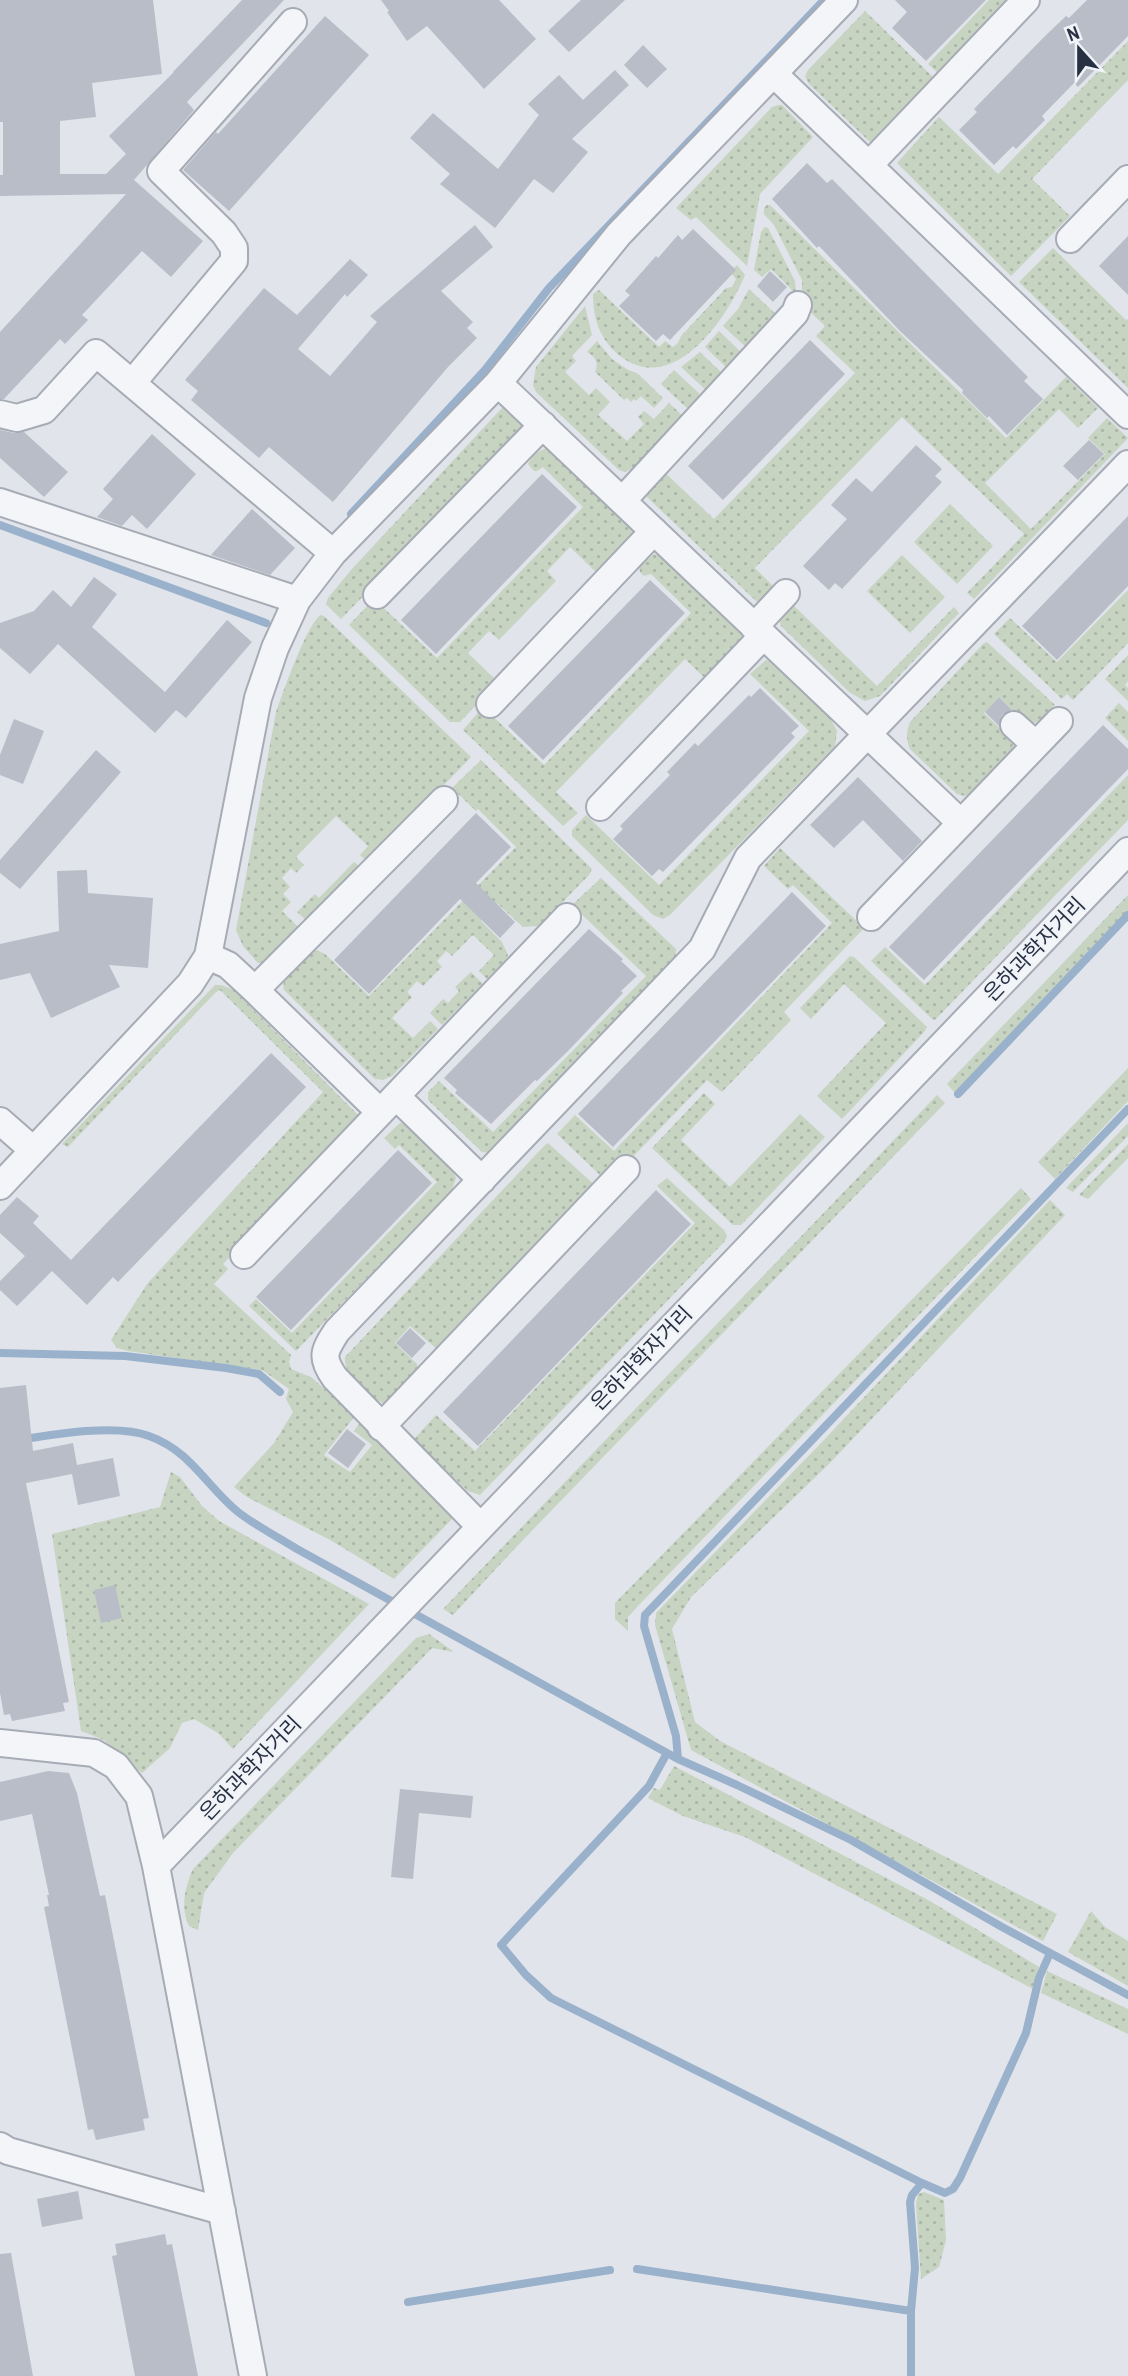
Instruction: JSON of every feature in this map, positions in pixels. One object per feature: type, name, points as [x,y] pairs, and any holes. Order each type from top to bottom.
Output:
[{"type":"street","points":[[0,1186],[190,984],[208,956],[258,698],[275,648],[297,600],[333,553],[498,383],[619,234],[844,0]]},
{"type":"street","points":[[869,165],[1026,0]]},
{"type":"street","points":[[133,382],[234,261],[234,248],[224,233],[161,172],[292,22]]},
{"type":"street","points":[[774,74],[1128,415]]},
{"type":"street","points":[[1070,239],[1128,178]]},
{"type":"street","points":[[622,501],[795,313],[799,305]]},
{"type":"street","points":[[0,414],[17,418],[44,410],[96,353],[333,553]]},
{"type":"street","points":[[498,383],[961,823]]},
{"type":"street","points":[[377,595],[543,425]]},
{"type":"street","points":[[480,1526],[335,1378],[325,1364],[326,1349],[337,1331],[702,949],[748,859],[1128,464]]},
{"type":"street","points":[[0,502],[297,600]]},
{"type":"street","points":[[490,704],[653,531]]},
{"type":"street","points":[[600,807],[759,631],[786,593]]},
{"type":"street","points":[[872,917],[1059,721]]},
{"type":"street","points":[[1014,725],[1036,745]]},
{"type":"street","points":[[255,990],[444,800]]},
{"type":"street","name":"은하과학자거리","points":[[156,1866],[1128,851]]},
{"type":"street","points":[[244,1255],[567,916]]},
{"type":"street","points":[[208,956],[228,965],[388,1104],[482,1180]]},
{"type":"street","points":[[0,1121],[33,1150]]},
{"type":"street","points":[[381,1427],[626,1169]]},
{"type":"street","points":[[0,1743],[94,1753],[116,1766],[139,1796],[156,1866],[253,2376]]},
{"type":"street","points":[[0,2146],[8,2151],[85,2174],[222,2211]]},
{"type":"green space","points":[[989,0],[1009,0],[938,73],[928,64]]},
{"type":"green space","points":[[865,11],[934,78],[871,143],[809,84],[805,76]]},
{"type":"green space","points":[[1128,41],[1128,80],[1032,179],[1070,216],[1011,276],[897,163],[939,117],[998,174]]},
{"type":"green space","points":[[782,105],[813,137],[760,194],[747,266],[696,217],[691,220],[676,208],[772,107]]},
{"type":"green space","points":[[767,205],[1006,438],[1066,377],[1098,408],[1078,428],[1059,409],[985,483],[1031,529],[1105,454],[1088,438],[1107,418],[1128,438],[974,599],[967,593],[1024,534],[902,417],[755,568],[779,592],[763,604],[756,601],[647,497],[645,490],[661,469],[714,519],[855,373],[816,336],[825,326],[802,304],[802,280],[774,225],[764,214]]},
{"type":"green space","points":[[765,227],[768,228],[795,281],[796,294],[771,269],[762,277],[754,270],[761,232]]},
{"type":"green space","points":[[1053,248],[1126,320],[1128,319],[1128,388],[1019,282]]},
{"type":"green space","points":[[737,265],[745,275],[737,293],[712,331],[678,360],[659,367],[640,366],[620,356],[603,336],[593,303],[593,294],[599,290],[659,347],[665,341],[673,347],[726,288],[732,287],[736,279],[730,272]]},
{"type":"green space","points":[[749,289],[779,317],[748,349],[723,326],[738,309]]},
{"type":"green space","points":[[585,306],[592,335],[572,356],[576,361],[565,372],[589,395],[596,388],[610,402],[598,415],[627,441],[644,424],[638,417],[644,411],[654,419],[669,403],[684,417],[639,465],[625,472],[619,470],[536,392],[533,385],[536,367]]},
{"type":"green space","points":[[719,331],[743,354],[729,370],[705,347]]},
{"type":"green space","points":[[597,341],[612,359],[637,373],[663,398],[654,408],[641,396],[636,401],[634,399],[631,402],[627,398],[624,400],[595,372],[596,360],[587,352]]},
{"type":"green space","points":[[700,352],[724,375],[708,392],[681,367]]},
{"type":"green space","points":[[674,370],[703,397],[690,411],[661,384]]},
{"type":"green space","points":[[511,407],[524,426],[520,434],[341,619],[326,604],[328,598],[502,408]]},
{"type":"green space","points":[[547,448],[634,530],[636,535],[600,576],[570,547],[547,571],[556,581],[499,640],[489,631],[468,653],[498,682],[460,722],[450,722],[349,625],[374,599],[437,658],[583,507],[543,467],[534,471],[528,464],[536,454]]},
{"type":"green space","points":[[950,504],[993,546],[957,584],[914,542]]},
{"type":"green space","points":[[654,554],[663,557],[750,640],[709,682],[685,659],[556,792],[578,813],[563,826],[463,730],[483,707],[544,765],[691,613],[651,574],[644,576],[640,572],[639,567]]},
{"type":"green space","points":[[902,555],[945,597],[910,633],[867,591]]},
{"type":"green space","points":[[1128,590],[1128,643],[1073,700],[1067,694],[1062,699],[994,634],[1010,618],[1057,662]]},
{"type":"green space","points":[[791,603],[877,686],[954,607],[959,613],[880,696],[865,701],[849,692],[781,626],[779,619]]},
{"type":"green space","points":[[320,615],[471,757],[369,863],[360,855],[368,846],[336,816],[296,857],[304,865],[296,873],[291,868],[282,878],[290,887],[283,894],[291,902],[282,911],[301,930],[265,963],[258,963],[243,946],[236,930],[276,712],[302,646]]},
{"type":"green space","points":[[987,642],[1055,705],[1034,723],[1023,719],[999,697],[984,713],[1012,740],[1012,750],[974,792],[965,796],[957,794],[910,749],[907,732],[910,722]]},
{"type":"green space","points":[[1128,655],[1128,681],[1125,685],[1128,688],[1128,701],[1105,679]]},
{"type":"green space","points":[[766,660],[771,661],[829,716],[837,731],[835,746],[670,915],[663,919],[653,915],[572,836],[572,830],[586,815],[659,885],[809,731],[750,674]]},
{"type":"green space","points":[[1119,703],[1128,712],[1128,741],[1105,718]]},
{"type":"green space","points":[[481,760],[592,869],[539,926],[523,927],[498,904],[481,921],[502,942],[508,955],[487,979],[479,971],[494,955],[473,935],[452,956],[446,951],[437,961],[442,967],[423,986],[417,981],[407,992],[412,997],[392,1018],[413,1038],[430,1021],[438,1029],[392,1076],[383,1080],[375,1079],[284,990],[285,977],[298,960],[317,950],[325,954],[369,996],[516,847],[478,809],[476,811],[452,788]]},
{"type":"green space","points":[[1128,775],[1128,820],[937,1018],[931,1018],[871,961],[885,947],[925,985]]},
{"type":"green space","points":[[780,848],[864,928],[784,1012],[791,1020],[722,1092],[707,1080],[625,1165],[603,1178],[557,1134],[575,1115],[614,1151],[832,923],[793,885],[788,889],[764,866]]},
{"type":"green space","points":[[354,862],[362,869],[309,923],[297,912],[315,894],[319,898]]},
{"type":"green space","points":[[601,878],[676,949],[675,963],[489,1153],[482,1152],[428,1100],[428,1092],[439,1081],[493,1132],[646,976],[572,905]]},
{"type":"green space","points":[[1128,895],[1128,910],[955,1093],[947,1084]]},
{"type":"green space","points":[[850,956],[927,1027],[842,1119],[817,1096],[886,1023],[844,984],[811,1019],[800,1008]]},
{"type":"green space","points":[[471,972],[483,984],[442,1025],[430,1013],[443,999],[448,1003],[459,991],[455,987]]},
{"type":"green space","points":[[215,985],[234,990],[358,1115],[354,1129],[223,1264],[228,1269],[214,1284],[291,1355],[291,1369],[311,1377],[355,1416],[324,1455],[350,1472],[372,1445],[354,1431],[362,1419],[451,1511],[452,1519],[394,1579],[332,1541],[247,1497],[234,1487],[274,1443],[293,1412],[286,1399],[289,1389],[262,1370],[128,1351],[117,1348],[111,1340],[147,1284],[323,1092],[220,990],[68,1147],[62,1144]]},
{"type":"green space","points":[[1128,1068],[1128,1101],[1055,1179],[1038,1162]]},
{"type":"green space","points":[[704,1093],[715,1104],[681,1140],[730,1187],[800,1114],[825,1137],[741,1225],[733,1225],[652,1148]]},
{"type":"green space","points":[[937,1095],[945,1103],[453,1615],[443,1609]]},
{"type":"green space","points":[[400,1123],[408,1125],[452,1167],[456,1178],[452,1190],[296,1351],[249,1306],[256,1299],[292,1333],[437,1182],[399,1145],[395,1149],[384,1138]]},
{"type":"green space","points":[[1128,1123],[1128,1136],[1073,1192],[1066,1188]]},
{"type":"green space","points":[[548,1143],[597,1187],[437,1349],[410,1326],[395,1343],[417,1364],[418,1369],[386,1404],[373,1397],[359,1385],[348,1370],[345,1357]]},
{"type":"green space","points":[[1128,1144],[1128,1158],[1088,1199],[1079,1195]]},
{"type":"green space","points":[[667,1178],[724,1230],[727,1236],[725,1241],[480,1495],[468,1491],[418,1444],[415,1438],[436,1415],[475,1451],[695,1223],[657,1186]]},
{"type":"green space","points":[[1021,1188],[1031,1199],[638,1606],[628,1617],[628,1631],[615,1619],[615,1603]]},
{"type":"green space","points":[[1050,1200],[1065,1215],[830,1463],[691,1597],[672,1629],[695,1722],[720,1741],[1057,1914],[1043,1941],[691,1750],[655,1625],[656,1613],[823,1441]]},
{"type":"green space","points":[[171,1472],[180,1477],[202,1506],[219,1521],[369,1604],[233,1749],[218,1733],[194,1719],[182,1723],[170,1748],[142,1773],[104,1740],[81,1731],[52,1534],[160,1507]]},
{"type":"green space","points":[[429,1634],[454,1652],[432,1648],[233,1853],[204,1893],[198,1930],[189,1926],[185,1898],[193,1869],[416,1638]]},
{"type":"green space","points":[[674,1766],[930,1901],[1039,1967],[1033,1989],[745,1837],[683,1816],[648,1798],[654,1788],[660,1790]]},
{"type":"green space","points":[[1091,1911],[1105,1927],[1128,1941],[1128,1986],[1068,1952]]},
{"type":"green space","points":[[1047,1971],[1128,2009],[1128,2034],[1041,1993]]},
{"type":"green space","points":[[924,2192],[944,2200],[946,2240],[939,2267],[921,2279],[916,2203],[918,2194]]},
{"type":"building","points":[[0,0],[153,0],[162,74],[92,83],[96,117],[60,121],[60,174],[106,174],[126,154],[109,136],[242,0],[284,0],[187,102],[194,110],[134,180],[203,241],[171,277],[142,251],[82,315],[88,320],[65,344],[60,339],[4,399],[0,399],[0,332],[126,194],[0,196],[0,175],[3,175],[3,122],[0,122]]},
{"type":"building","points":[[381,0],[499,0],[536,39],[484,89],[427,26],[407,41]]},
{"type":"building","points":[[581,0],[625,0],[569,52],[548,31]]},
{"type":"building","points":[[895,0],[986,0],[926,61],[892,28],[907,12]]},
{"type":"building","points":[[1087,0],[1128,0],[1128,36],[1078,87],[1074,83],[1042,116],[1045,120],[1016,149],[1013,146],[994,165],[959,130],[977,112],[974,109],[1043,38]]},
{"type":"building","points":[[325,16],[369,55],[229,211],[183,170]]},
{"type":"building","points":[[643,45],[667,69],[647,88],[624,65]]},
{"type":"building","points":[[615,70],[629,85],[572,139],[588,152],[553,193],[534,179],[495,228],[440,184],[450,174],[410,138],[433,113],[498,169],[539,115],[528,104],[559,75],[583,100]]},
{"type":"building","points":[[807,163],[827,183],[832,179],[1028,377],[1024,381],[1043,399],[1007,435],[900,331],[819,246],[817,248],[772,199]]},
{"type":"building","points":[[475,225],[493,247],[441,291],[473,322],[467,328],[477,338],[448,367],[333,502],[269,447],[259,458],[191,400],[198,391],[185,380],[264,288],[297,315],[350,259],[368,275],[347,297],[345,294],[298,349],[330,376],[377,322],[370,316]]},
{"type":"building","points":[[693,229],[736,270],[670,340],[663,334],[656,341],[619,306],[630,295],[625,291],[656,256],[658,258],[678,235],[682,240]]},
{"type":"building","points":[[1128,236],[1128,295],[1099,266]]},
{"type":"building","points":[[770,271],[787,287],[773,302],[757,286]]},
{"type":"building","points":[[810,340],[845,374],[723,500],[688,466]]},
{"type":"building","points":[[0,430],[24,432],[68,472],[44,497],[0,458]]},
{"type":"building","points":[[152,434],[196,474],[147,529],[132,515],[122,526],[97,517],[113,499],[103,489]]},
{"type":"building","points":[[1089,440],[1104,454],[1078,480],[1063,466]]},
{"type":"building","points":[[916,445],[942,469],[935,476],[942,482],[842,589],[835,583],[829,590],[803,566],[847,519],[831,505],[856,478],[872,492]]},
{"type":"building","points":[[542,474],[577,507],[436,654],[401,620]]},
{"type":"building","points":[[252,509],[295,548],[270,575],[211,555]]},
{"type":"building","points":[[1128,516],[1128,586],[1057,660],[1022,626]]},
{"type":"building","points":[[94,577],[117,594],[92,627],[165,692],[227,620],[252,642],[186,718],[176,710],[155,733],[58,644],[30,674],[0,648],[0,623],[34,611],[53,590],[71,607]]},
{"type":"building","points":[[650,580],[685,613],[543,760],[508,726]]},
{"type":"building","points":[[760,688],[799,726],[791,733],[795,737],[663,872],[659,869],[652,876],[613,839],[623,829],[620,826],[670,775],[667,772],[695,743],[698,746],[749,695],[751,697]]},
{"type":"building","points":[[999,697],[1012,710],[1002,715],[999,726],[985,712]]},
{"type":"building","points":[[14,719],[44,731],[23,784],[0,775],[0,755]]},
{"type":"building","points":[[1103,725],[1128,749],[1128,769],[924,980],[889,947]]},
{"type":"building","points":[[96,750],[121,772],[20,889],[0,873],[0,860]]},
{"type":"building","points":[[858,777],[922,841],[903,861],[863,820],[834,848],[810,825]]},
{"type":"building","points":[[476,813],[511,847],[476,883],[515,922],[500,938],[460,899],[369,994],[334,960]]},
{"type":"building","points":[[87,870],[88,893],[153,898],[148,968],[109,965],[120,987],[51,1018],[30,973],[0,980],[0,944],[59,931],[57,871]]},
{"type":"building","points":[[792,892],[826,926],[613,1147],[578,1114]]},
{"type":"building","points":[[589,929],[623,959],[621,961],[637,976],[569,1050],[491,1124],[455,1093],[457,1090],[444,1078]]},
{"type":"building","points":[[271,1053],[306,1087],[118,1282],[113,1277],[87,1305],[52,1271],[17,1306],[0,1290],[0,1281],[25,1256],[0,1233],[0,1215],[17,1197],[39,1216],[33,1223],[71,1260]]},
{"type":"building","points":[[398,1150],[432,1183],[291,1330],[256,1297]]},
{"type":"building","points":[[656,1190],[691,1224],[478,1446],[443,1412]]},
{"type":"building","points":[[410,1328],[426,1343],[412,1358],[396,1343]]},
{"type":"building","points":[[26,1385],[33,1451],[73,1443],[77,1465],[113,1458],[120,1496],[78,1505],[72,1474],[26,1483],[69,1702],[63,1703],[65,1711],[12,1721],[10,1714],[4,1715],[0,1693],[0,1388]]},
{"type":"building","points":[[347,1429],[366,1444],[348,1468],[328,1453]]},
{"type":"building","points":[[115,1585],[122,1618],[101,1623],[94,1590]]},
{"type":"building","points":[[48,1771],[69,1773],[77,1793],[100,1896],[105,1895],[149,2118],[143,2119],[145,2130],[96,2140],[93,2129],[88,2130],[44,1907],[49,1906],[49,1895],[32,1814],[0,1821],[0,1782]]},
{"type":"building","points":[[400,1789],[473,1796],[471,1818],[419,1813],[413,1879],[391,1877]]},
{"type":"building","points":[[78,2191],[83,2219],[42,2227],[37,2199]]},
{"type":"building","points":[[165,2234],[167,2245],[172,2244],[198,2376],[135,2376],[112,2256],[117,2255],[115,2244]]},
{"type":"building","points":[[11,2253],[33,2376],[0,2376],[0,2254]]},
{"type":"waterway","points":[[351,514],[485,370],[549,288],[824,0]]},
{"type":"waterway","points":[[0,525],[266,623]]},
{"type":"waterway","points":[[958,1094],[1128,915]]},
{"type":"waterway","points":[[678,1759],[676,1736],[644,1626],[645,1615],[1128,1109]]},
{"type":"waterway","points":[[0,1353],[125,1356],[226,1368],[259,1374],[280,1392]]},
{"type":"waterway","points":[[0,1443],[96,1430],[134,1432],[164,1443],[187,1460],[238,1512],[297,1549],[678,1759],[851,1840],[1002,1927],[1128,1995]]},
{"type":"waterway","points":[[667,1753],[649,1786],[501,1945],[526,1975],[551,1998],[922,2183],[910,2202],[915,2268],[911,2311],[911,2376]]},
{"type":"waterway","points":[[922,2183],[945,2193],[953,2189],[960,2178],[1026,2033],[1039,1978],[1050,1953]]},
{"type":"waterway","points":[[637,2269],[911,2311]]},
{"type":"waterway","points":[[408,2302],[610,2270]]}]
